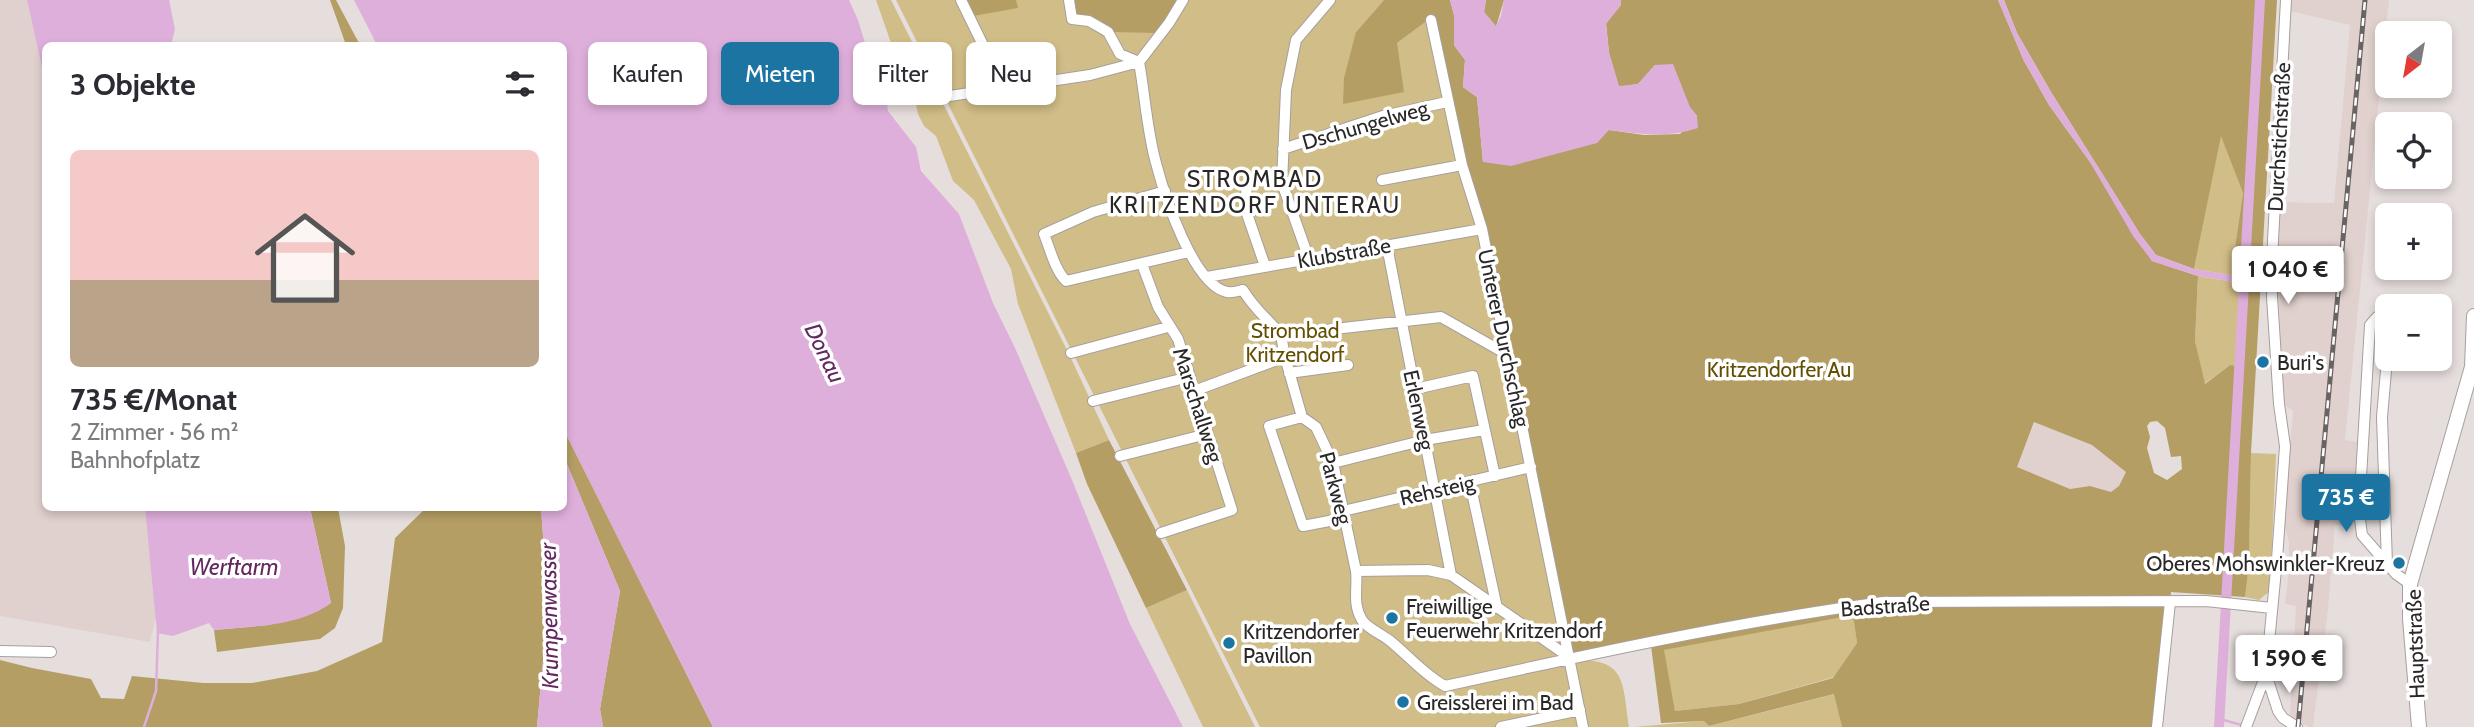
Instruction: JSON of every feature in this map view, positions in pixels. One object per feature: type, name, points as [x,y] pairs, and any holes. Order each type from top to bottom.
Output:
[{"type":"main road","name":"Hauptstraße","points":[[2419,727],[2410,620],[2410,584],[2472,368],[2474,317]]},
{"type":"street","points":[[961,0],[982,42]]},
{"type":"street","points":[[1069,0],[1072,19],[1089,20],[1108,32],[1120,54],[1139,62]]},
{"type":"street","points":[[1056,80],[1090,75],[1139,62],[1183,0]]},
{"type":"street","points":[[1309,259],[1282,183],[1286,90],[1296,40],[1330,0]]},
{"type":"street","name":"Durchstichstraße","points":[[2266,674],[2285,446],[2279,404],[2272,286],[2286,0]]},
{"type":"street","name":"Unterer Durchschlag","points":[[1431,20],[1462,164],[1482,229],[1583,727]]},
{"type":"street","points":[[1139,62],[1155,161],[1165,191],[1197,268],[1217,287],[1228,292],[1243,290],[1253,308],[1269,319],[1281,335],[1441,317],[1508,355]]},
{"type":"street","name":"Dschungelweg","points":[[1283,149],[1383,116],[1447,102]]},
{"type":"street","points":[[1382,180],[1462,164]]},
{"type":"street","points":[[1265,266],[1245,208],[1247,185],[1281,172]]},
{"type":"street","points":[[1165,191],[1093,212],[1044,234],[1066,281],[1189,252]]},
{"type":"street","name":"Klubstraße","points":[[1207,277],[1482,229]]},
{"type":"street","name":"Erlenweg","points":[[1387,246],[1451,575]]},
{"type":"street","name":"Marschallweg","points":[[1142,264],[1158,307],[1168,327],[1178,339],[1232,510],[1161,533]]},
{"type":"street","points":[[2375,320],[2370,325],[2359,511],[2362,535],[2396,575],[2410,584]]},
{"type":"street","points":[[1071,353],[1168,327]]},
{"type":"street","name":"Parkweg","points":[[1281,335],[1302,416],[1316,427],[1333,463],[1356,571],[1354,596],[1362,621],[1391,641],[1431,678],[1445,685],[1569,657]]},
{"type":"street","points":[[1194,391],[1285,357]]},
{"type":"street","points":[[1289,373],[1348,365]]},
{"type":"street","points":[[2386,371],[2382,417],[2387,564]]},
{"type":"street","points":[[1415,389],[1473,376],[1495,476]]},
{"type":"street","points":[[1093,401],[1189,377]]},
{"type":"street","name":"Rehsteig","points":[[1302,416],[1269,426],[1303,526],[1531,467]]},
{"type":"street","points":[[1333,463],[1425,440],[1484,430]]},
{"type":"street","points":[[1120,456],[1207,434]]},
{"type":"street","points":[[1470,483],[1497,608]]},
{"type":"street","points":[[1356,571],[1428,570],[1451,575],[1569,657]]},
{"type":"street","name":"Badstraße","points":[[1569,657],[1883,602],[2206,601],[2272,608]]},
{"type":"street","points":[[2157,727],[2170,602]]},
{"type":"street","points":[[0,651],[51,652]]},
{"type":"street","points":[[2247,724],[2266,674]]},
{"type":"street","points":[[2266,674],[2283,719],[2297,727]]},
{"type":"street","points":[[1501,727],[1580,710]]},
{"type":"shaded area","points":[[0,0],[27,0],[42,68],[42,511],[145,511],[156,617],[150,642],[0,616]]},
{"type":"shaded area","points":[[2291,0],[2389,0],[2387,21],[2375,21],[2375,98],[2379,98],[2378,112],[2375,112],[2375,140],[2345,440],[2359,442],[2352,526],[2335,525],[2328,609],[2313,727],[2290,715],[2296,606],[2285,604],[2289,542],[2283,520],[2293,411],[2284,405],[2277,264],[2279,202],[2334,203],[2350,25],[2290,11]]},
{"type":"shaded area","points":[[2035,422],[2092,445],[2127,472],[2119,486],[2111,493],[2090,486],[2070,489],[2016,467]]},
{"type":"green space","points":[[330,0],[336,0],[358,42],[345,42]]},
{"type":"green space","points":[[876,0],[891,0],[912,42],[891,42]]},
{"type":"green space","name":"Strombad Kritzendorf","points":[[896,0],[1384,0],[1356,32],[1397,43],[1428,20],[1479,229],[1567,660],[1601,663],[1618,674],[1625,695],[1629,727],[1260,727],[949,105],[952,105],[952,42],[917,42]]},
{"type":"green space","points":[[965,0],[1016,0],[1018,8],[973,16]]},
{"type":"green space","points":[[1072,0],[1179,0],[1156,33],[1113,32],[1096,20],[1075,15]]},
{"type":"green space","name":"Kritzendorfer Au","points":[[1384,0],[1450,0],[1454,15],[1454,45],[1465,60],[1463,87],[1477,97],[1483,162],[1609,130],[1644,135],[1680,134],[1697,116],[1655,65],[1638,84],[1619,87],[1609,53],[1606,23],[1621,5],[1621,0],[1998,0],[2024,61],[2049,105],[2090,162],[2152,261],[2198,276],[2195,341],[2205,384],[2230,365],[2238,366],[2240,280],[2237,276],[2235,247],[2243,193],[2221,136],[2194,269],[2156,255],[2140,234],[2051,92],[2017,33],[2004,0],[2277,0],[2251,453],[2249,565],[2245,597],[2171,592],[2156,727],[1842,727],[1834,694],[1709,726],[1704,721],[1661,723],[1650,638],[1572,653],[1484,228],[1428,20],[1397,43],[1404,92],[1343,104],[1344,78],[1356,32]],"holes":[[[2157,421],[2165,428],[2171,457],[2181,456],[2182,469],[2167,480],[2154,473],[2147,448],[2150,437],[2147,426],[2150,422]],[[2034,422],[2092,445],[2126,472],[2119,486],[2111,492],[2090,486],[2070,489],[2017,467]],[[1853,615],[1857,643],[1833,678],[1739,704],[1675,711],[1664,650]]]},
{"type":"green space","points":[[1486,0],[1504,0],[1496,27],[1484,12]]},
{"type":"green space","points":[[916,105],[944,105],[1069,354],[1109,440],[1076,453],[1018,304],[1011,269],[974,200],[953,181],[936,136],[924,126]]},
{"type":"green space","points":[[2221,134],[2243,193],[2235,247],[2237,276],[2194,269]]},
{"type":"green space","points":[[2198,276],[2239,283],[2238,366],[2230,365],[2204,384],[2195,341]]},
{"type":"green space","points":[[567,436],[713,727],[603,727],[600,709],[620,591],[567,464]]},
{"type":"green space","points":[[1109,440],[1187,590],[1146,608],[1087,484],[1076,453]]},
{"type":"green space","points":[[2251,453],[2276,454],[2270,591],[2259,600],[2245,597],[2249,565]]},
{"type":"green space","points":[[311,511],[339,511],[345,546],[343,608],[335,628],[320,639],[217,652],[214,630],[269,625],[331,603]]},
{"type":"green space","points":[[423,511],[541,511],[548,605],[537,727],[0,727],[0,660],[91,679],[101,698],[124,699],[132,676],[203,683],[252,683],[317,671],[382,642],[395,538]]},
{"type":"green space","points":[[1187,590],[1255,727],[1203,727],[1146,608]]},
{"type":"green space","points":[[1853,614],[1857,643],[1834,677],[1739,704],[1675,711],[1663,650]]},
{"type":"green space","points":[[1835,694],[1842,727],[1634,727],[1704,721],[1709,726]]},
{"type":"water","points":[[27,0],[169,0],[175,29],[172,42],[42,42],[42,68]]},
{"type":"water","name":"Donau","points":[[354,0],[849,0],[865,42],[853,42],[853,105],[887,105],[888,111],[916,147],[921,171],[959,214],[993,303],[1072,480],[1130,624],[1183,727],[713,727],[567,436],[567,42],[375,42]]},
{"type":"water","points":[[1450,0],[1486,0],[1484,12],[1496,26],[1504,0],[1621,0],[1621,5],[1606,24],[1609,53],[1619,86],[1638,84],[1655,65],[1673,64],[1690,107],[1697,116],[1698,128],[1665,134],[1609,130],[1597,143],[1511,166],[1483,162],[1477,97],[1463,87],[1465,60],[1454,45],[1454,15]]},
{"type":"water","points":[[1998,0],[2004,0],[2017,33],[2051,92],[2156,255],[2194,269],[2237,276],[2239,283],[2198,276],[2152,261],[2133,236],[2090,162],[2049,105],[2024,61]]},
{"type":"water","name":"Krumpenwasser","points":[[567,464],[620,591],[600,709],[603,727],[537,727],[548,605],[541,511],[567,511]]},
{"type":"water","name":"Werftarm","points":[[145,511],[311,511],[331,603],[305,617],[275,624],[214,630],[209,623],[173,636],[157,633]]},
{"type":"waterway","points":[[2219,727],[2260,0]]},
{"type":"waterway","points":[[144,727],[156,691],[158,631]]},
{"type":"waterway","points":[[2220,719],[2245,726]]},
{"type":"railway","points":[[2298,727],[2365,0]]},
{"type":"place","name":"Buri's","points":[[2263,362]]},
{"type":"place","name":"Oberes Mohswinkler-Kreuz","points":[[2399,563]]},
{"type":"place","name":"Freiwillige Feuerwehr Kritzendorf","points":[[1392,618]]},
{"type":"place","name":"Kritzendorfer Pavillon","points":[[1229,643]]},
{"type":"place","name":"Greisslerei im Bad","points":[[1403,702]]},
{"type":"district","name":"STROMBAD KRITZENDORF UNTERAU","points":[[1255,192]]}]
